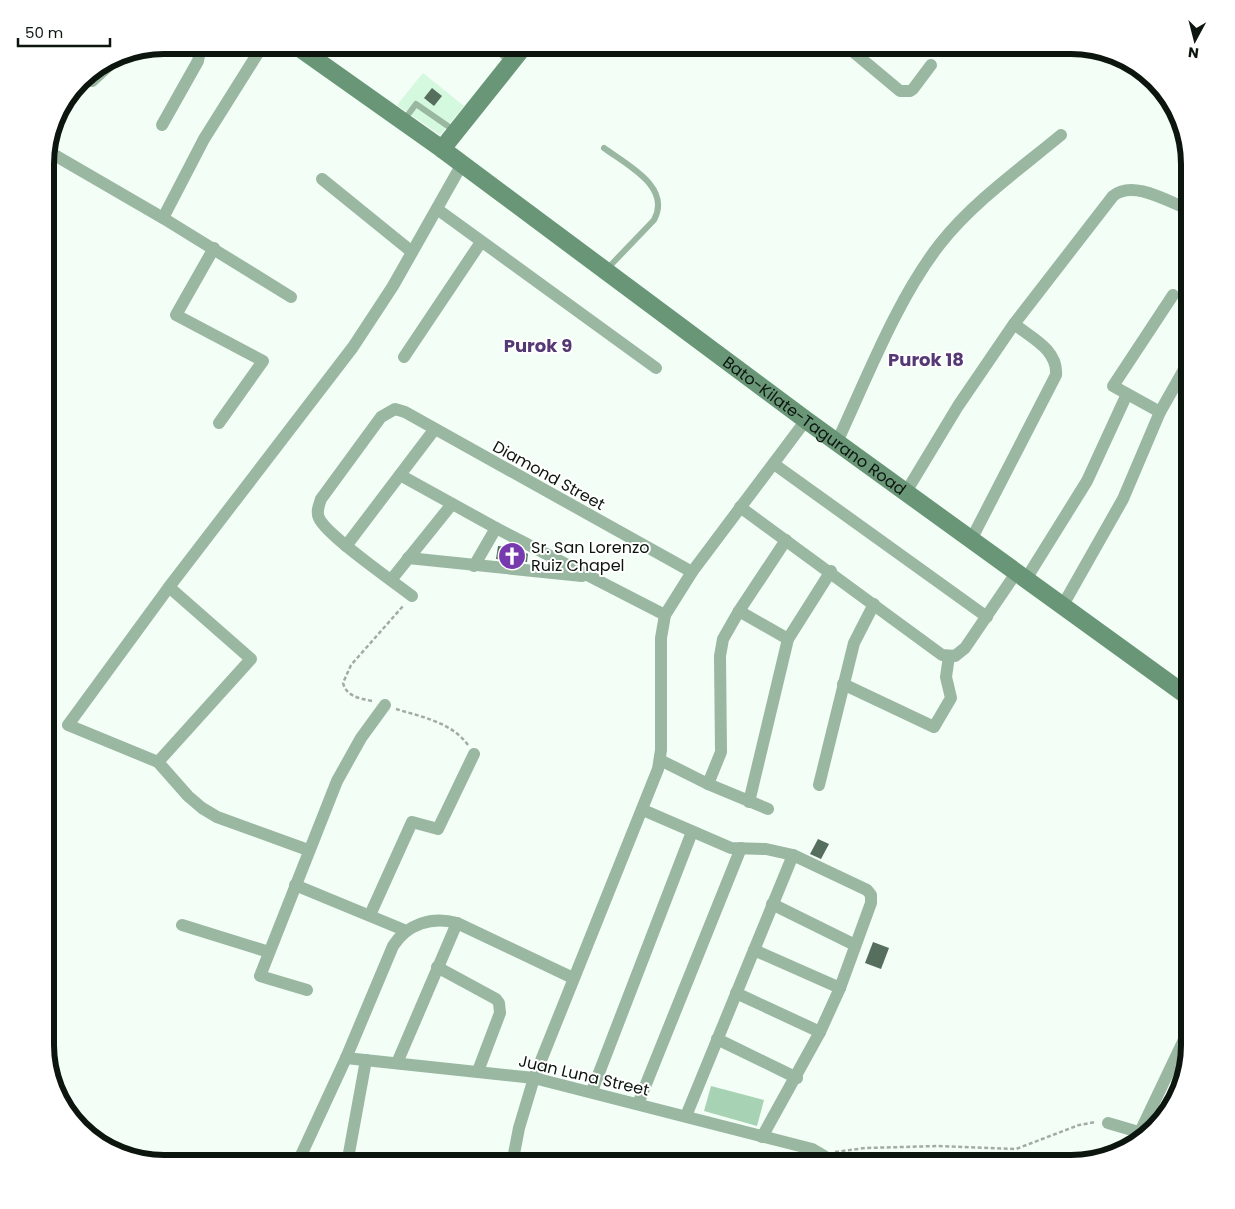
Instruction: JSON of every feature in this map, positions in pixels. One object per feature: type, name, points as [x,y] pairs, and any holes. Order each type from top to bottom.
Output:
[{"type":"street","points":[[162,125],[198,61],[199,54]]},
{"type":"street","points":[[163,218],[204,139],[257,54]]},
{"type":"street","name":"Bato-Kilate-Tagurano Road","points":[[308,54],[442,149],[806,420],[1181,691]]},
{"type":"street","points":[[505,54],[512,61]]},
{"type":"street","points":[[442,149],[518,54]]},
{"type":"street","points":[[856,54],[900,91],[910,92],[931,66]]},
{"type":"street","points":[[92,82],[97,77]]},
{"type":"street","points":[[837,442],[903,304],[940,244],[975,208],[1061,135]]},
{"type":"street","points":[[54,155],[214,248],[292,297]]},
{"type":"street","points":[[308,850],[238,826],[202,808],[158,762],[68,724],[378,311],[462,164]]},
{"type":"street","points":[[322,179],[412,252]]},
{"type":"street","points":[[906,492],[958,406],[1014,324],[1118,192],[1125,189],[1137,190],[1181,207]]},
{"type":"street","points":[[436,209],[656,368]]},
{"type":"street","points":[[404,357],[481,242]]},
{"type":"street","points":[[214,248],[176,315],[263,361],[219,423]]},
{"type":"street","points":[[1160,412],[1113,386],[1173,295]]},
{"type":"street","points":[[971,540],[1056,375],[1057,367],[1051,353],[1014,324]]},
{"type":"street","points":[[1063,605],[1123,499],[1160,412],[1181,375]]},
{"type":"street","points":[[740,506],[831,571],[934,650],[949,656],[960,654],[987,617],[1021,576],[1087,481],[1127,394]]},
{"type":"street","name":"Diamond Street","points":[[346,546],[318,518],[319,506],[381,417],[390,410],[400,410],[692,572]]},
{"type":"street","points":[[514,1155],[519,1128],[534,1078],[573,978],[656,780],[660,760],[660,638],[665,615],[692,572],[806,420]]},
{"type":"street","points":[[412,596],[346,546],[434,430]]},
{"type":"street","points":[[774,464],[987,617]]},
{"type":"street","points":[[400,475],[496,528],[665,615]]},
{"type":"street","points":[[391,580],[452,504]]},
{"type":"street","points":[[474,566],[496,528]]},
{"type":"street","points":[[708,784],[721,752],[721,647],[739,612],[786,540]]},
{"type":"street","points":[[408,558],[474,566],[591,576]]},
{"type":"street","points":[[749,802],[788,639],[831,571]]},
{"type":"street","points":[[158,762],[251,659],[169,587]]},
{"type":"street","points":[[819,785],[843,684],[858,633],[874,604]]},
{"type":"street","points":[[739,612],[788,639]]},
{"type":"street","points":[[843,684],[934,726],[951,698],[946,677],[949,656]]},
{"type":"street","points":[[307,990],[260,976],[308,850],[346,760],[385,705]]},
{"type":"street","points":[[370,915],[412,822],[438,829],[474,754]]},
{"type":"street","points":[[660,760],[708,784],[768,809]]},
{"type":"street","points":[[643,810],[726,846],[766,849],[793,855],[869,892],[870,902],[840,988],[797,1078],[762,1138]]},
{"type":"street","points":[[592,1091],[692,832]]},
{"type":"street","points":[[638,1104],[741,848]]},
{"type":"street","points":[[686,1116],[793,855]]},
{"type":"street","points":[[295,885],[404,930]]},
{"type":"street","points":[[772,904],[855,945]]},
{"type":"street","points":[[301,1155],[346,1058],[393,946],[404,930],[437,920],[457,922],[573,978]]},
{"type":"street","points":[[398,1063],[457,922]]},
{"type":"street","points":[[182,925],[269,952]]},
{"type":"street","points":[[754,950],[840,988]]},
{"type":"street","points":[[437,967],[491,996],[499,1004],[500,1013],[478,1071]]},
{"type":"street","points":[[736,993],[820,1032]]},
{"type":"street","points":[[717,1039],[797,1078]]},
{"type":"street","points":[[1149,1123],[1181,1048]]},
{"type":"street","name":"Juan Luna Street","points":[[346,1058],[534,1078],[592,1091],[762,1138],[812,1149],[819,1155]]},
{"type":"street","points":[[350,1155],[366,1060]]},
{"type":"street","points":[[1108,1123],[1139,1131]]},
{"type":"lane","points":[[403,121],[416,104],[456,132]]},
{"type":"lane","points":[[604,148],[651,184],[659,202],[654,220],[606,270]]},
{"type":"path","points":[[412,596],[351,665],[343,682],[345,690],[352,696],[444,724],[456,731],[474,754]]},
{"type":"path","points":[[836,1155],[850,1149],[865,1148],[939,1146],[1016,1149],[1079,1125],[1090,1122],[1108,1123]]},
{"type":"shaded area","points":[[423,73],[464,106],[440,135],[397,105]]},
{"type":"shaded area","points":[[711,1086],[764,1100],[757,1126],[704,1111]]},
{"type":"building","points":[[432,88],[442,96],[434,106],[424,98]]},
{"type":"building","name":"Sr. San Lorenzo Ruiz Chapel","points":[[498,546],[517,548],[528,554],[527,562],[496,559]]},
{"type":"building","points":[[818,839],[829,844],[821,859],[810,854]]},
{"type":"building","points":[[873,942],[889,948],[881,969],[865,963]]},
{"type":"place","name":"Sr. San Lorenzo Ruiz Chapel","points":[[512,556]]},
{"type":"district","name":"Purok 9","points":[[538,346]]},
{"type":"district","name":"Purok 18","points":[[926,360]]}]
